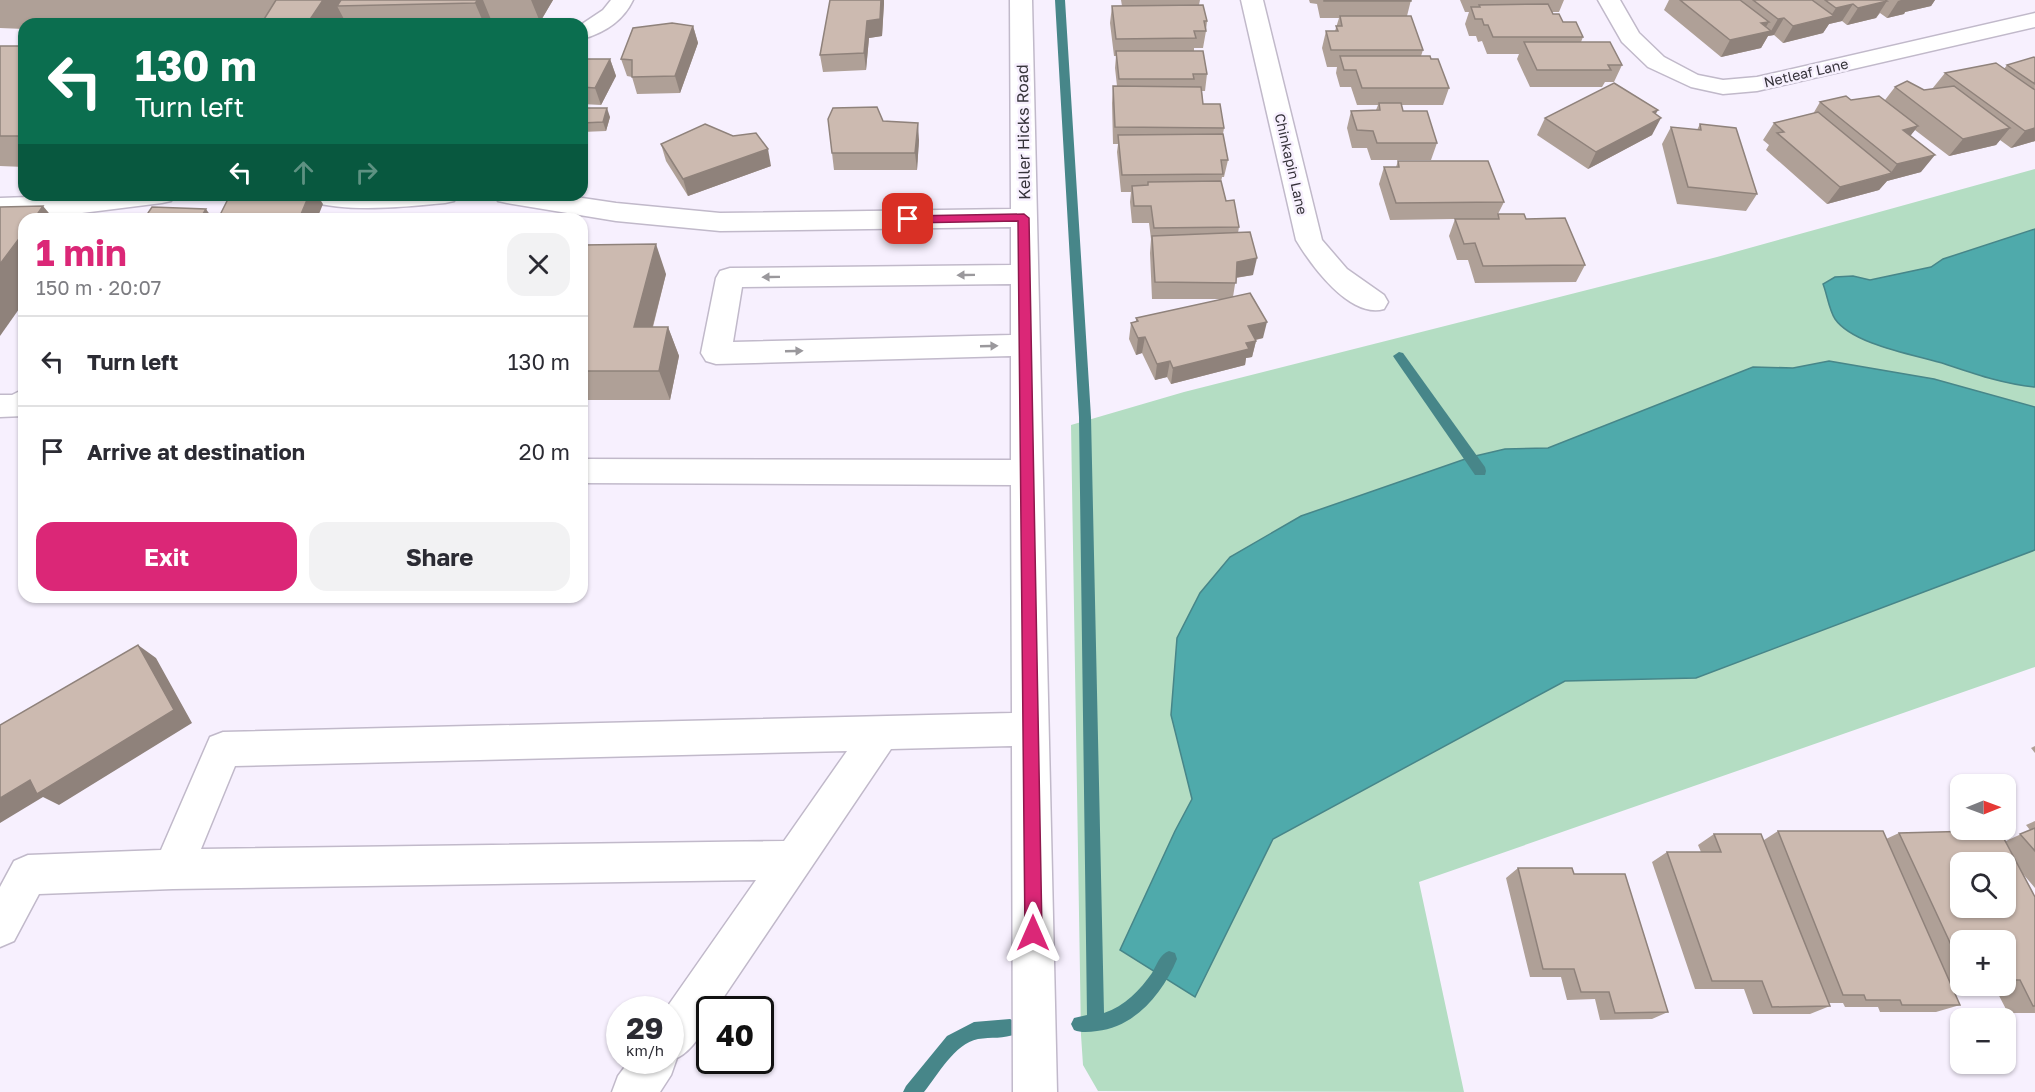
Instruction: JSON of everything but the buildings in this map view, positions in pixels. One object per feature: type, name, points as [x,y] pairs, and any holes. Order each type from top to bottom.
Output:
[{"type":"street","points":[[588,31],[620,7],[622,0]]},
{"type":"street","name":"Keller Hicks Road","points":[[1021,0],[1035,1092]]},
{"type":"street","name":"Chinkapin Lane","points":[[1252,0],[1310,240],[1321,262],[1341,282],[1374,302]]},
{"type":"street","name":"Netleaf Lane","points":[[1609,0],[1630,37],[1656,62],[1691,80],[1723,87],[1756,84],[2035,20]]},
{"type":"street","points":[[0,207],[66,206],[112,201]]},
{"type":"street","points":[[144,213],[154,201]]},
{"type":"street","points":[[545,201],[616,212],[720,222],[1024,218]]},
{"type":"street","points":[[1024,274],[730,278],[717,353],[1025,345]]},
{"type":"street","points":[[0,406],[18,406]]},
{"type":"street","points":[[588,471],[1028,473]]},
{"type":"street","points":[[173,869],[223,748],[1032,729]]},
{"type":"street","points":[[684,1019],[882,732]]},
{"type":"street","points":[[0,927],[28,875],[173,869],[794,860]]},
{"type":"street","points":[[634,1092],[646,1074]]},
{"type":"green space","points":[[2035,169],[2035,667],[1419,882],[1464,1092],[1098,1091],[1083,1065],[1081,1035],[1071,425],[1184,392],[1717,257]]},
{"type":"water","points":[[2035,229],[2035,387],[1989,378],[1886,348],[1856,336],[1844,328],[1831,311],[1823,284],[1835,277],[1853,276],[1870,280],[1931,267],[1943,259]]},
{"type":"water","points":[[1829,361],[1934,379],[2035,407],[2035,550],[1696,678],[1565,681],[1273,839],[1195,997],[1120,950],[1192,799],[1171,715],[1177,638],[1200,593],[1230,557],[1301,516],[1471,457],[1505,449],[1548,448],[1753,367],[1793,368]]},
{"type":"waterway","points":[[1060,0],[1085,417],[1096,1022]]},
{"type":"waterway","points":[[1399,356],[1480,471]]},
{"type":"waterway","points":[[1080,1024],[1108,1020],[1131,1008],[1153,986],[1169,959]]},
{"type":"waterway","points":[[912,1092],[953,1042],[974,1031],[1010,1028]]},
{"type":"route","points":[[908,219],[1024,218],[1033,933]]}]
